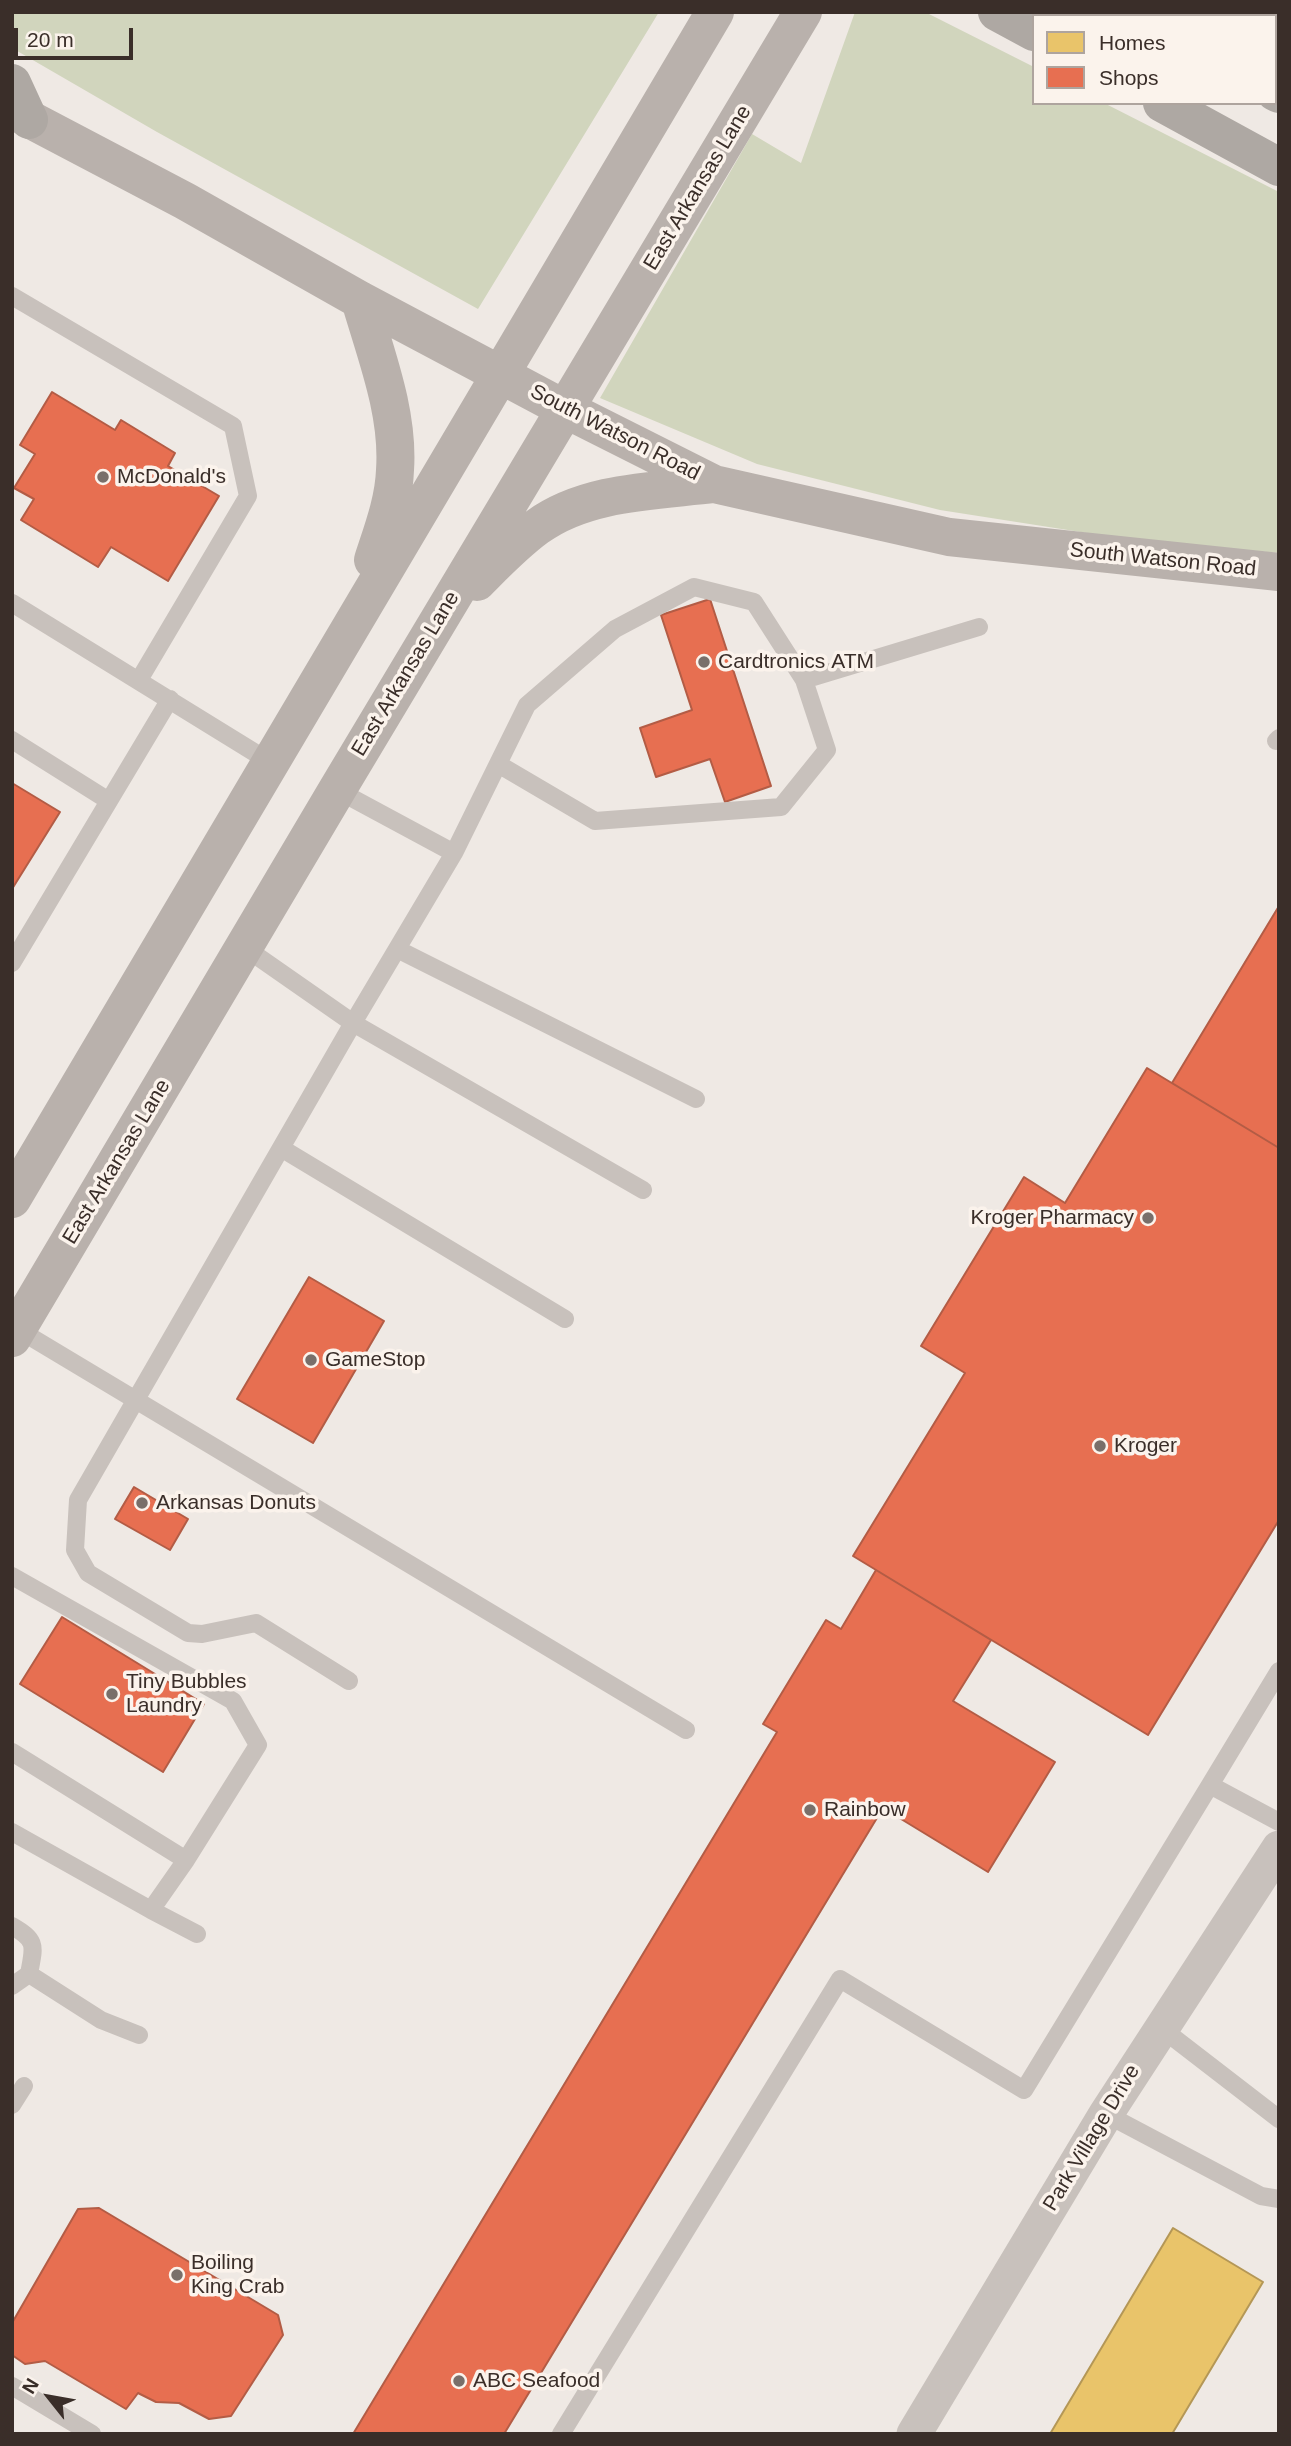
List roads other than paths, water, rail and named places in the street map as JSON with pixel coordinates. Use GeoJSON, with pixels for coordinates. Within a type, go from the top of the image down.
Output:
{"type":"FeatureCollection","features":[{"type":"Feature","properties":{"kind":"highway"},"geometry":{"type":"LineString","coordinates":[[997,12],[1032,31]]}},
{"type":"Feature","properties":{"kind":"highway"},"geometry":{"type":"LineString","coordinates":[[12,83],[21,115]]}},
{"type":"Feature","properties":{"kind":"highway"},"geometry":{"type":"LineString","coordinates":[[1166,105],[1279,167]]}},
{"type":"Feature","properties":{"kind":"main road"},"geometry":{"type":"LineString","coordinates":[[12,1199],[715,12]]}},
{"type":"Feature","properties":{"kind":"main road","name":"East Arkansas Lane"},"geometry":{"type":"LineString","coordinates":[[14,1331],[803,12]]}},
{"type":"Feature","properties":{"kind":"main road","name":"South Watson Road"},"geometry":{"type":"LineString","coordinates":[[21,115],[162,189],[359,300],[714,484],[949,537],[1279,572]]}},
{"type":"Feature","properties":{"kind":"main road"},"geometry":{"type":"LineString","coordinates":[[354,620],[386,518],[396,471],[389,405],[359,300]]}},
{"type":"Feature","properties":{"kind":"main road"},"geometry":{"type":"LineString","coordinates":[[436,624],[510,550],[538,526],[569,509],[613,497],[714,484]]}},
{"type":"Feature","properties":{"kind":"street","name":"Park Village Drive"},"geometry":{"type":"LineString","coordinates":[[914,2434],[1106,2114],[1279,1848]]}},
{"type":"Feature","properties":{"kind":"lane"},"geometry":{"type":"LineString","coordinates":[[12,296],[233,426],[248,496],[139,680]]}},
{"type":"Feature","properties":{"kind":"lane"},"geometry":{"type":"LineString","coordinates":[[349,1681],[256,1623],[202,1634],[188,1633],[88,1573],[75,1550],[78,1500],[454,853],[527,705],[615,629],[694,587],[754,602],[804,680],[827,750],[781,807],[595,821],[498,764]]}},
{"type":"Feature","properties":{"kind":"lane"},"geometry":{"type":"LineString","coordinates":[[12,603],[270,762]]}},
{"type":"Feature","properties":{"kind":"lane"},"geometry":{"type":"LineString","coordinates":[[804,680],[979,627]]}},
{"type":"Feature","properties":{"kind":"lane"},"geometry":{"type":"LineString","coordinates":[[12,963],[170,699]]}},
{"type":"Feature","properties":{"kind":"lane"},"geometry":{"type":"LineString","coordinates":[[12,740],[109,801]]}},
{"type":"Feature","properties":{"kind":"lane"},"geometry":{"type":"LineString","coordinates":[[337,790],[454,853]]}},
{"type":"Feature","properties":{"kind":"lane"},"geometry":{"type":"LineString","coordinates":[[244,947],[353,1023],[642,1189]]}},
{"type":"Feature","properties":{"kind":"lane"},"geometry":{"type":"LineString","coordinates":[[397,949],[696,1099]]}},
{"type":"Feature","properties":{"kind":"lane"},"geometry":{"type":"LineString","coordinates":[[281,1148],[565,1319]]}},
{"type":"Feature","properties":{"kind":"lane"},"geometry":{"type":"LineString","coordinates":[[14,1331],[135,1398],[686,1730]]}},
{"type":"Feature","properties":{"kind":"lane"},"geometry":{"type":"LineString","coordinates":[[12,1576],[233,1701],[258,1745],[186,1860],[151,1910]]}},
{"type":"Feature","properties":{"kind":"lane"},"geometry":{"type":"LineString","coordinates":[[561,2434],[840,1979],[1024,2090],[1279,1671]]}},
{"type":"Feature","properties":{"kind":"lane"},"geometry":{"type":"LineString","coordinates":[[12,1752],[186,1860]]}},
{"type":"Feature","properties":{"kind":"lane"},"geometry":{"type":"LineString","coordinates":[[1210,1785],[1279,1822]]}},
{"type":"Feature","properties":{"kind":"lane"},"geometry":{"type":"LineString","coordinates":[[12,1832],[197,1934]]}},
{"type":"Feature","properties":{"kind":"lane"},"geometry":{"type":"LineString","coordinates":[[12,1926],[29,1936],[34,1947],[29,1974],[12,1986]]}},
{"type":"Feature","properties":{"kind":"lane"},"geometry":{"type":"LineString","coordinates":[[29,1974],[102,2020],[139,2035]]}},
{"type":"Feature","properties":{"kind":"lane"},"geometry":{"type":"LineString","coordinates":[[1161,2028],[1279,2119]]}},
{"type":"Feature","properties":{"kind":"lane"},"geometry":{"type":"LineString","coordinates":[[12,2105],[24,2086]]}},
{"type":"Feature","properties":{"kind":"lane"},"geometry":{"type":"LineString","coordinates":[[1106,2114],[1261,2196],[1279,2199]]}},
{"type":"Feature","properties":{"kind":"lane"},"geometry":{"type":"LineString","coordinates":[[12,2386],[92,2434]]}},
{"type":"Feature","properties":{"kind":"place","name":"McDonald's"},"geometry":{"type":"Point","coordinates":[103,477]}},
{"type":"Feature","properties":{"kind":"place","name":"Cardtronics ATM"},"geometry":{"type":"Point","coordinates":[704,662]}},
{"type":"Feature","properties":{"kind":"place","name":"Kroger Pharmacy"},"geometry":{"type":"Point","coordinates":[1148,1218]}},
{"type":"Feature","properties":{"kind":"place","name":"GameStop"},"geometry":{"type":"Point","coordinates":[311,1360]}},
{"type":"Feature","properties":{"kind":"place","name":"Kroger"},"geometry":{"type":"Point","coordinates":[1100,1446]}},
{"type":"Feature","properties":{"kind":"place","name":"Arkansas Donuts"},"geometry":{"type":"Point","coordinates":[142,1503]}},
{"type":"Feature","properties":{"kind":"place","name":"Tiny Bubbles Laundry"},"geometry":{"type":"Point","coordinates":[112,1694]}},
{"type":"Feature","properties":{"kind":"place","name":"Rainbow"},"geometry":{"type":"Point","coordinates":[810,1810]}},
{"type":"Feature","properties":{"kind":"place","name":"Boiling King Crab"},"geometry":{"type":"Point","coordinates":[177,2275]}},
{"type":"Feature","properties":{"kind":"place","name":"ABC Seafood"},"geometry":{"type":"Point","coordinates":[459,2381]}}]}
